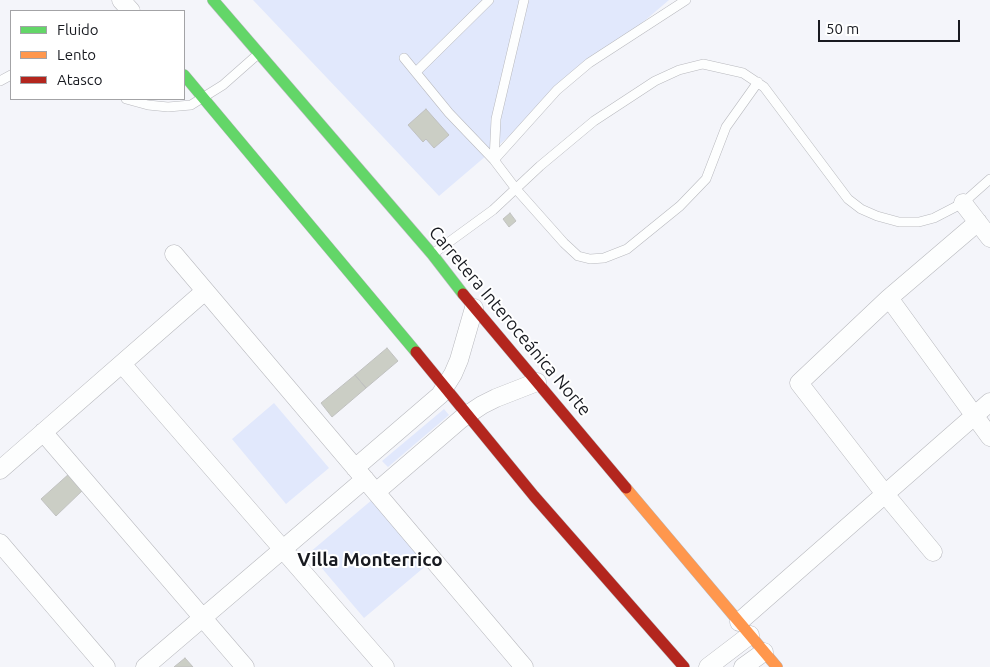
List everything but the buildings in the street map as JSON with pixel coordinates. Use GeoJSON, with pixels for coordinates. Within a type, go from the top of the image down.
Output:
{"type":"FeatureCollection","features":[{"type":"Feature","properties":{"kind":"main road","name":"Carretera Interoceánica Norte"},"geometry":{"type":"LineString","coordinates":[[213,0],[432,254],[474,308],[777,667]]}},
{"type":"Feature","properties":{"kind":"main road"},"geometry":{"type":"LineString","coordinates":[[185,76],[534,496],[684,667]]}},
{"type":"Feature","properties":{"kind":"street"},"geometry":{"type":"LineString","coordinates":[[121,0],[130,10]]}},
{"type":"Feature","properties":{"kind":"street"},"geometry":{"type":"LineString","coordinates":[[963,203],[990,238]]}},
{"type":"Feature","properties":{"kind":"street"},"geometry":{"type":"LineString","coordinates":[[934,552],[885,494],[799,383],[888,298],[978,222]]}},
{"type":"Feature","properties":{"kind":"street"},"geometry":{"type":"LineString","coordinates":[[174,254],[524,667]]}},
{"type":"Feature","properties":{"kind":"street"},"geometry":{"type":"LineString","coordinates":[[0,470],[205,291]]}},
{"type":"Feature","properties":{"kind":"street"},"geometry":{"type":"LineString","coordinates":[[888,298],[990,437]]}},
{"type":"Feature","properties":{"kind":"street"},"geometry":{"type":"LineString","coordinates":[[365,480],[404,427],[440,395],[459,360],[474,308]]}},
{"type":"Feature","properties":{"kind":"street"},"geometry":{"type":"LineString","coordinates":[[122,364],[385,667]]}},
{"type":"Feature","properties":{"kind":"street"},"geometry":{"type":"LineString","coordinates":[[145,667],[365,480],[496,398],[537,382]]}},
{"type":"Feature","properties":{"kind":"street"},"geometry":{"type":"LineString","coordinates":[[708,667],[744,628],[885,494],[990,402]]}},
{"type":"Feature","properties":{"kind":"street"},"geometry":{"type":"LineString","coordinates":[[43,432],[245,667]]}},
{"type":"Feature","properties":{"kind":"street"},"geometry":{"type":"LineString","coordinates":[[0,543],[106,667]]}},
{"type":"Feature","properties":{"kind":"street"},"geometry":{"type":"LineString","coordinates":[[744,667],[764,652]]}},
{"type":"Feature","properties":{"kind":"lane"},"geometry":{"type":"LineString","coordinates":[[416,72],[489,0]]}},
{"type":"Feature","properties":{"kind":"lane"},"geometry":{"type":"LineString","coordinates":[[494,160],[496,119],[524,0]]}},
{"type":"Feature","properties":{"kind":"lane"},"geometry":{"type":"LineString","coordinates":[[494,160],[557,90],[589,62],[686,0]]}},
{"type":"Feature","properties":{"kind":"lane"},"geometry":{"type":"LineString","coordinates":[[130,100],[148,105],[168,107],[191,104],[223,85],[259,53]]}},
{"type":"Feature","properties":{"kind":"lane"},"geometry":{"type":"LineString","coordinates":[[404,58],[449,113],[494,160],[516,189],[564,243],[578,256],[590,259],[604,258],[627,249],[680,206],[706,179],[726,127],[758,82]]}},
{"type":"Feature","properties":{"kind":"lane"},"geometry":{"type":"LineString","coordinates":[[432,254],[493,210],[594,120],[649,84],[679,70],[703,64],[744,73],[764,87],[848,199],[861,209],[877,216],[899,222],[919,222],[934,218],[963,203],[990,179]]}},
{"type":"Feature","properties":{"kind":"shaded area"},"geometry":{"type":"Polygon","coordinates":[[[253,0],[669,0],[439,196],[253,0]]]}},
{"type":"Feature","properties":{"kind":"shaded area"},"geometry":{"type":"Polygon","coordinates":[[[274,403],[329,468],[286,504],[232,439],[274,403]]]}},
{"type":"Feature","properties":{"kind":"shaded area"},"geometry":{"type":"Polygon","coordinates":[[[444,409],[449,415],[388,467],[382,461],[444,409]]]}},
{"type":"Feature","properties":{"kind":"shaded area"},"geometry":{"type":"Polygon","coordinates":[[[373,499],[428,564],[364,618],[309,553],[373,499]]]}},
{"type":"Feature","properties":{"kind":"traffic: fast"},"geometry":{"type":"LineString","coordinates":[[213,0],[432,254],[463,294]]}},
{"type":"Feature","properties":{"kind":"traffic: fast"},"geometry":{"type":"LineString","coordinates":[[185,76],[416,352]]}},
{"type":"Feature","properties":{"kind":"traffic: slow"},"geometry":{"type":"LineString","coordinates":[[626,488],[777,667]]}},
{"type":"Feature","properties":{"kind":"traffic: jam"},"geometry":{"type":"LineString","coordinates":[[463,294],[626,488]]}},
{"type":"Feature","properties":{"kind":"traffic: jam"},"geometry":{"type":"LineString","coordinates":[[416,352],[534,496],[684,667]]}},
{"type":"Feature","properties":{"kind":"district","name":"Villa Monterrico"},"geometry":{"type":"Point","coordinates":[370,560]}}]}
